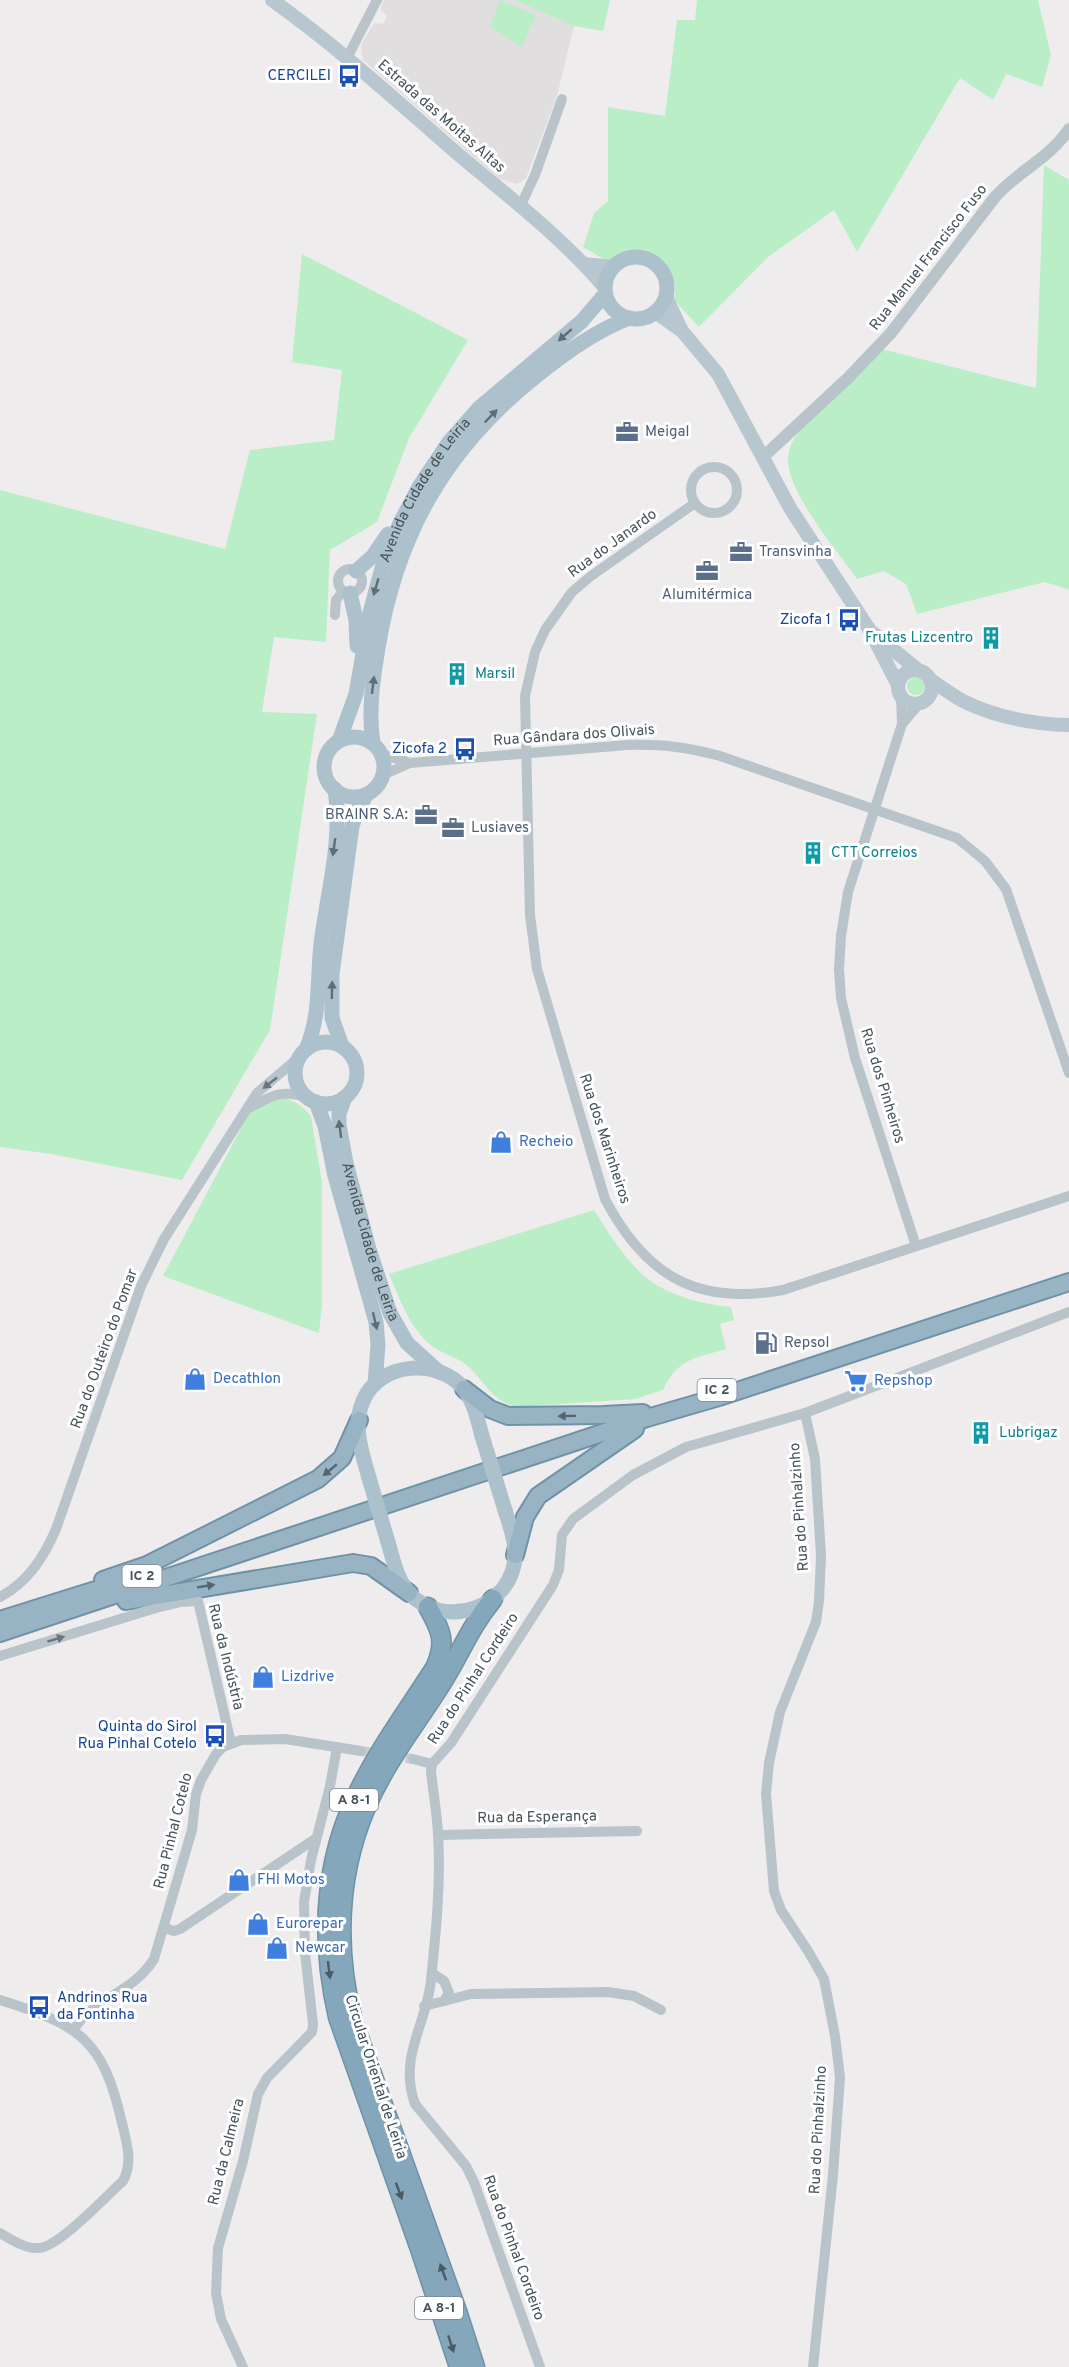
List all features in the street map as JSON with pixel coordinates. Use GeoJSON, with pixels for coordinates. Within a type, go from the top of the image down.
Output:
{"type":"FeatureCollection","features":[{"type":"Feature","properties":{"kind":"highway","name":"IC 2"},"geometry":{"type":"LineString","coordinates":[[7,1618],[365,1506],[1069,1274]]}},
{"type":"Feature","properties":{"kind":"highway","name":"IC 2"},"geometry":{"type":"LineString","coordinates":[[0,1633],[1069,1282]]}},
{"type":"Feature","properties":{"kind":"highway"},"geometry":{"type":"LineString","coordinates":[[464,1389],[490,1409],[508,1416],[647,1413]]}},
{"type":"Feature","properties":{"kind":"highway"},"geometry":{"type":"LineString","coordinates":[[516,1555],[525,1517],[532,1503],[542,1492],[630,1432],[674,1410]]}},
{"type":"Feature","properties":{"kind":"highway"},"geometry":{"type":"LineString","coordinates":[[7,1618],[42,1602],[147,1565],[318,1479],[342,1458],[358,1420]]}},
{"type":"Feature","properties":{"kind":"highway"},"geometry":{"type":"LineString","coordinates":[[66,1612],[193,1588],[353,1563],[371,1566],[381,1571],[409,1593]]}},
{"type":"Feature","properties":{"kind":"highway","name":"Circular Oriental de Leiria"},"geometry":{"type":"LineString","coordinates":[[475,2367],[353,2021],[345,1991],[341,1961],[340,1922],[344,1876],[368,1801],[399,1746],[439,1688],[472,1626],[492,1599]]}},
{"type":"Feature","properties":{"kind":"highway","name":"Circular Oriental de Leiria"},"geometry":{"type":"LineString","coordinates":[[428,1607],[440,1631],[441,1652],[435,1668],[372,1767],[348,1815],[330,1881],[327,1904],[327,1951],[333,1997],[343,2034],[420,2249],[459,2367]]}},
{"type":"Feature","properties":{"kind":"main road","name":"Estrada das Moitas Altas"},"geometry":{"type":"LineString","coordinates":[[272,0],[348,58],[520,207],[584,264],[605,291]]}},
{"type":"Feature","properties":{"kind":"main road"},"geometry":{"type":"LineString","coordinates":[[666,297],[655,312],[643,318],[629,318],[613,309],[605,291],[607,277],[619,262],[633,258],[641,258],[654,264],[664,275],[666,297],[682,331],[718,374],[790,508],[869,629],[899,691],[909,703],[963,701]]}},
{"type":"Feature","properties":{"kind":"main road"},"geometry":{"type":"LineString","coordinates":[[584,264],[613,267]]}},
{"type":"Feature","properties":{"kind":"main road","name":"Avenida Cidade de Leiria"},"geometry":{"type":"LineString","coordinates":[[339,741],[356,694],[375,589],[393,539],[410,502],[449,442],[479,408],[582,321],[605,291]]}},
{"type":"Feature","properties":{"kind":"main road"},"geometry":{"type":"LineString","coordinates":[[655,312],[682,331]]}},
{"type":"Feature","properties":{"kind":"main road","name":"Avenida Cidade de Leiria"},"geometry":{"type":"LineString","coordinates":[[377,748],[370,727],[372,691],[387,603],[408,541],[436,487],[467,443],[516,392],[559,358],[597,333],[629,318]]}},
{"type":"Feature","properties":{"kind":"main road"},"geometry":{"type":"LineString","coordinates":[[356,571],[374,556],[410,502]]}},
{"type":"Feature","properties":{"kind":"main road"},"geometry":{"type":"LineString","coordinates":[[346,592],[356,620],[359,680]]}},
{"type":"Feature","properties":{"kind":"main road"},"geometry":{"type":"LineString","coordinates":[[869,629],[931,680],[963,701],[1026,721],[1069,725]]}},
{"type":"Feature","properties":{"kind":"main road"},"geometry":{"type":"LineString","coordinates":[[899,691],[903,675],[912,670],[918,670]]}},
{"type":"Feature","properties":{"kind":"main road"},"geometry":{"type":"LineString","coordinates":[[923,701],[932,688],[931,680]]}},
{"type":"Feature","properties":{"kind":"main road"},"geometry":{"type":"LineString","coordinates":[[335,789],[338,821],[321,947],[318,1012],[295,1078],[301,1092],[311,1100],[334,1102],[345,1097],[354,1085],[357,1071],[352,1057],[342,1046],[332,1018],[334,949],[352,826],[358,808],[367,794],[377,786],[383,775],[384,765],[377,748],[360,737],[339,741],[327,755],[324,765],[329,783],[335,789],[353,796],[367,794]]}},
{"type":"Feature","properties":{"kind":"main road"},"geometry":{"type":"LineString","coordinates":[[302,1053],[325,1041],[342,1046]]}},
{"type":"Feature","properties":{"kind":"main road","name":"Avenida Cidade de Leiria"},"geometry":{"type":"LineString","coordinates":[[345,1097],[339,1114],[339,1125],[346,1163],[366,1238],[390,1313],[407,1343],[439,1372],[464,1389]]}},
{"type":"Feature","properties":{"kind":"main road","name":"Avenida Cidade de Leiria"},"geometry":{"type":"LineString","coordinates":[[311,1100],[325,1126],[335,1176],[376,1322],[378,1345],[375,1384]]}},
{"type":"Feature","properties":{"kind":"main road"},"geometry":{"type":"LineString","coordinates":[[439,1372],[412,1368],[387,1374],[375,1384],[363,1401],[358,1420],[359,1442],[398,1575],[409,1593],[428,1607],[446,1612],[473,1610],[492,1599],[505,1584],[516,1555],[505,1510],[473,1406],[464,1389]]}},
{"type":"Feature","properties":{"kind":"street"},"geometry":{"type":"LineString","coordinates":[[348,58],[377,0]]}},
{"type":"Feature","properties":{"kind":"street"},"geometry":{"type":"LineString","coordinates":[[520,207],[535,175],[562,99]]}},
{"type":"Feature","properties":{"kind":"street","name":"Rua Manuel Francisco Fuso"},"geometry":{"type":"LineString","coordinates":[[762,458],[848,378],[891,333],[995,196],[1014,177],[1049,153],[1069,129]]}},
{"type":"Feature","properties":{"kind":"street"},"geometry":{"type":"LineString","coordinates":[[716,466],[723,468],[734,477],[738,492],[735,500],[724,511],[708,512],[695,503],[692,496],[692,482],[701,470],[716,466]]}},
{"type":"Feature","properties":{"kind":"street","name":"Rua do Janardo"},"geometry":{"type":"LineString","coordinates":[[525,754],[525,696],[529,675],[535,652],[556,611],[572,592],[591,576],[695,503]]}},
{"type":"Feature","properties":{"kind":"street"},"geometry":{"type":"LineString","coordinates":[[335,615],[336,600],[346,592],[357,591],[361,584],[361,577],[356,571],[348,569],[339,577],[339,585],[346,592]]}},
{"type":"Feature","properties":{"kind":"street","name":"Rua dos Pinheiros"},"geometry":{"type":"LineString","coordinates":[[899,691],[902,724],[848,892],[839,969],[841,998],[855,1058],[916,1246]]}},
{"type":"Feature","properties":{"kind":"street","name":"Rua dos Pinheiros"},"geometry":{"type":"LineString","coordinates":[[902,724],[923,701]]}},
{"type":"Feature","properties":{"kind":"street","name":"Rua Gândara dos Olivais"},"geometry":{"type":"LineString","coordinates":[[383,775],[410,763],[660,744],[686,747],[720,756],[957,838],[985,861],[1006,889],[1069,1073]]}},
{"type":"Feature","properties":{"kind":"street","name":"Rua Gândara dos Olivais"},"geometry":{"type":"LineString","coordinates":[[377,748],[410,763]]}},
{"type":"Feature","properties":{"kind":"street","name":"Rua dos Marinheiros"},"geometry":{"type":"LineString","coordinates":[[525,754],[530,915],[537,969],[605,1199],[625,1233],[646,1258],[675,1280],[693,1288],[731,1294],[757,1295],[783,1290],[1069,1196]]}},
{"type":"Feature","properties":{"kind":"street","name":"Rua do Outeiro do Pomar"},"geometry":{"type":"LineString","coordinates":[[0,1597],[20,1584],[45,1553],[56,1529],[141,1286],[170,1230],[257,1093],[302,1053]]}},
{"type":"Feature","properties":{"kind":"street"},"geometry":{"type":"LineString","coordinates":[[246,1110],[281,1093],[296,1093],[311,1100]]}},
{"type":"Feature","properties":{"kind":"street","name":"Rua do Pinhal Cordeiro"},"geometry":{"type":"LineString","coordinates":[[540,2367],[474,2182],[466,2166],[415,2104],[409,2078],[416,2032],[432,1973],[438,1909],[438,1835],[432,1764],[452,1743],[553,1585],[559,1570],[562,1535],[573,1519],[633,1475],[686,1447],[805,1413],[1069,1312]]}},
{"type":"Feature","properties":{"kind":"street","name":"Rua do Pinhalzinho"},"geometry":{"type":"LineString","coordinates":[[805,1413],[815,1459],[821,1556],[819,1601],[816,1622],[780,1712],[769,1763],[766,1794],[774,1891],[781,1911],[824,1979],[840,2077],[833,2175],[813,2367]]}},
{"type":"Feature","properties":{"kind":"street","name":"Rua da Indústria"},"geometry":{"type":"LineString","coordinates":[[0,1656],[138,1613],[181,1602],[198,1601],[231,1743]]}},
{"type":"Feature","properties":{"kind":"street"},"geometry":{"type":"LineString","coordinates":[[231,1743],[241,1740],[285,1739],[362,1752]]}},
{"type":"Feature","properties":{"kind":"street","name":"Rua Pinhal Cotelo"},"geometry":{"type":"LineString","coordinates":[[74,2030],[88,2012],[136,1982],[154,1959],[192,1830],[196,1794],[216,1754],[231,1743]]}},
{"type":"Feature","properties":{"kind":"street","name":"Rua da Calmeira"},"geometry":{"type":"LineString","coordinates":[[243,2367],[221,2319],[216,2293],[218,2248],[243,2162],[258,2094],[267,2078],[312,2032],[303,1919],[308,1871],[327,1799],[337,1747]]}},
{"type":"Feature","properties":{"kind":"street"},"geometry":{"type":"LineString","coordinates":[[413,1760],[432,1764]]}},
{"type":"Feature","properties":{"kind":"street","name":"Rua da Esperança"},"geometry":{"type":"LineString","coordinates":[[438,1835],[637,1831]]}},
{"type":"Feature","properties":{"kind":"street"},"geometry":{"type":"LineString","coordinates":[[165,1928],[180,1929],[315,1839]]}},
{"type":"Feature","properties":{"kind":"street"},"geometry":{"type":"LineString","coordinates":[[432,1973],[446,1984],[471,1994]]}},
{"type":"Feature","properties":{"kind":"street"},"geometry":{"type":"LineString","coordinates":[[444,2001],[449,1993],[446,1984]]}},
{"type":"Feature","properties":{"kind":"street"},"geometry":{"type":"LineString","coordinates":[[424,2006],[471,1994],[608,1992],[634,1996],[662,2010]]}},
{"type":"Feature","properties":{"kind":"street"},"geometry":{"type":"LineString","coordinates":[[0,2000],[54,2018],[74,2030],[98,2054],[109,2074],[127,2143],[128,2173],[123,2181],[65,2234],[48,2246],[28,2247],[0,2233]]}},
{"type":"Feature","properties":{"kind":"shaded area"},"geometry":{"type":"Polygon","coordinates":[[[384,0],[514,0],[574,26],[557,96],[526,178],[517,184],[499,179],[363,60],[362,43],[372,26],[375,23],[383,24],[387,16],[380,10],[384,0]]]}},
{"type":"Feature","properties":{"kind":"green space"},"geometry":{"type":"Polygon","coordinates":[[[500,0],[536,15],[522,47],[490,27],[500,0]]]}},
{"type":"Feature","properties":{"kind":"green space"},"geometry":{"type":"Polygon","coordinates":[[[514,0],[610,0],[603,31],[574,26],[514,0]]]}},
{"type":"Feature","properties":{"kind":"green space"},"geometry":{"type":"Polygon","coordinates":[[[697,0],[1038,0],[1051,55],[1042,87],[1006,74],[993,100],[960,78],[857,252],[834,210],[768,257],[699,327],[674,300],[675,290],[671,272],[659,258],[642,252],[631,252],[610,263],[583,247],[594,213],[608,201],[608,107],[665,116],[677,20],[695,20],[697,0]]]}},
{"type":"Feature","properties":{"kind":"green space"},"geometry":{"type":"Polygon","coordinates":[[[1044,165],[1069,180],[1069,590],[1045,582],[917,614],[906,584],[884,571],[857,579],[815,521],[796,489],[790,474],[788,460],[790,449],[797,434],[882,349],[1036,388],[1044,165]]]}},
{"type":"Feature","properties":{"kind":"green space"},"geometry":{"type":"Polygon","coordinates":[[[302,254],[468,340],[409,438],[377,522],[330,550],[326,642],[274,637],[262,712],[317,714],[270,1030],[182,1180],[51,1154],[0,1147],[0,490],[225,549],[250,450],[334,440],[342,370],[292,362],[302,254]]]}},
{"type":"Feature","properties":{"kind":"green space"},"geometry":{"type":"Polygon","coordinates":[[[912,677],[920,677],[925,682],[923,693],[912,695],[907,690],[907,682],[912,677]]]}},
{"type":"Feature","properties":{"kind":"green space"},"geometry":{"type":"Polygon","coordinates":[[[281,1097],[298,1104],[311,1116],[322,1183],[322,1305],[319,1333],[163,1276],[247,1117],[259,1105],[281,1097]]]}},
{"type":"Feature","properties":{"kind":"green space"},"geometry":{"type":"Polygon","coordinates":[[[594,1210],[623,1253],[650,1281],[685,1298],[731,1307],[734,1320],[720,1324],[726,1349],[688,1361],[675,1371],[663,1390],[635,1399],[516,1407],[493,1394],[464,1363],[426,1341],[407,1315],[389,1274],[594,1210]]]}},
{"type":"Feature","properties":{"kind":"tunnel"},"geometry":{"type":"LineString","coordinates":[[361,1751],[413,1759]]}},
{"type":"Feature","properties":{"kind":"place","name":"CERCILEI"},"geometry":{"type":"Point","coordinates":[349,76]}},
{"type":"Feature","properties":{"kind":"place","name":"Meigal"},"geometry":{"type":"Point","coordinates":[627,432]}},
{"type":"Feature","properties":{"kind":"place","name":"Transvinha"},"geometry":{"type":"Point","coordinates":[741,552]}},
{"type":"Feature","properties":{"kind":"place","name":"Alumitérmica"},"geometry":{"type":"Point","coordinates":[707,571]}},
{"type":"Feature","properties":{"kind":"place","name":"Zicofa 1"},"geometry":{"type":"Point","coordinates":[849,620]}},
{"type":"Feature","properties":{"kind":"place","name":"Frutas Lizcentro"},"geometry":{"type":"Point","coordinates":[991,638]}},
{"type":"Feature","properties":{"kind":"place","name":"Marsil"},"geometry":{"type":"Point","coordinates":[457,674]}},
{"type":"Feature","properties":{"kind":"place","name":"Zicofa 2"},"geometry":{"type":"Point","coordinates":[465,749]}},
{"type":"Feature","properties":{"kind":"place","name":"BRAINR S.A:"},"geometry":{"type":"Point","coordinates":[426,815]}},
{"type":"Feature","properties":{"kind":"place","name":"Lusiaves"},"geometry":{"type":"Point","coordinates":[453,828]}},
{"type":"Feature","properties":{"kind":"place","name":"CTT Correios"},"geometry":{"type":"Point","coordinates":[813,853]}},
{"type":"Feature","properties":{"kind":"place","name":"Recheio"},"geometry":{"type":"Point","coordinates":[501,1142]}},
{"type":"Feature","properties":{"kind":"place","name":"Repsol"},"geometry":{"type":"Point","coordinates":[766,1343]}},
{"type":"Feature","properties":{"kind":"place","name":"Decathlon"},"geometry":{"type":"Point","coordinates":[195,1379]}},
{"type":"Feature","properties":{"kind":"place","name":"Repshop"},"geometry":{"type":"Point","coordinates":[856,1381]}},
{"type":"Feature","properties":{"kind":"place","name":"Lubrigaz"},"geometry":{"type":"Point","coordinates":[981,1433]}},
{"type":"Feature","properties":{"kind":"place","name":"Lizdrive"},"geometry":{"type":"Point","coordinates":[263,1677]}},
{"type":"Feature","properties":{"kind":"place","name":"Quinta do Sirol Rua Pinhal Cotelo"},"geometry":{"type":"Point","coordinates":[215,1736]}},
{"type":"Feature","properties":{"kind":"place","name":"FHI Motos"},"geometry":{"type":"Point","coordinates":[239,1880]}},
{"type":"Feature","properties":{"kind":"place","name":"Eurorepar"},"geometry":{"type":"Point","coordinates":[258,1924]}},
{"type":"Feature","properties":{"kind":"place","name":"Newcar"},"geometry":{"type":"Point","coordinates":[277,1948]}},
{"type":"Feature","properties":{"kind":"place","name":"Andrinos Rua da Fontinha"},"geometry":{"type":"Point","coordinates":[39,2007]}}]}
